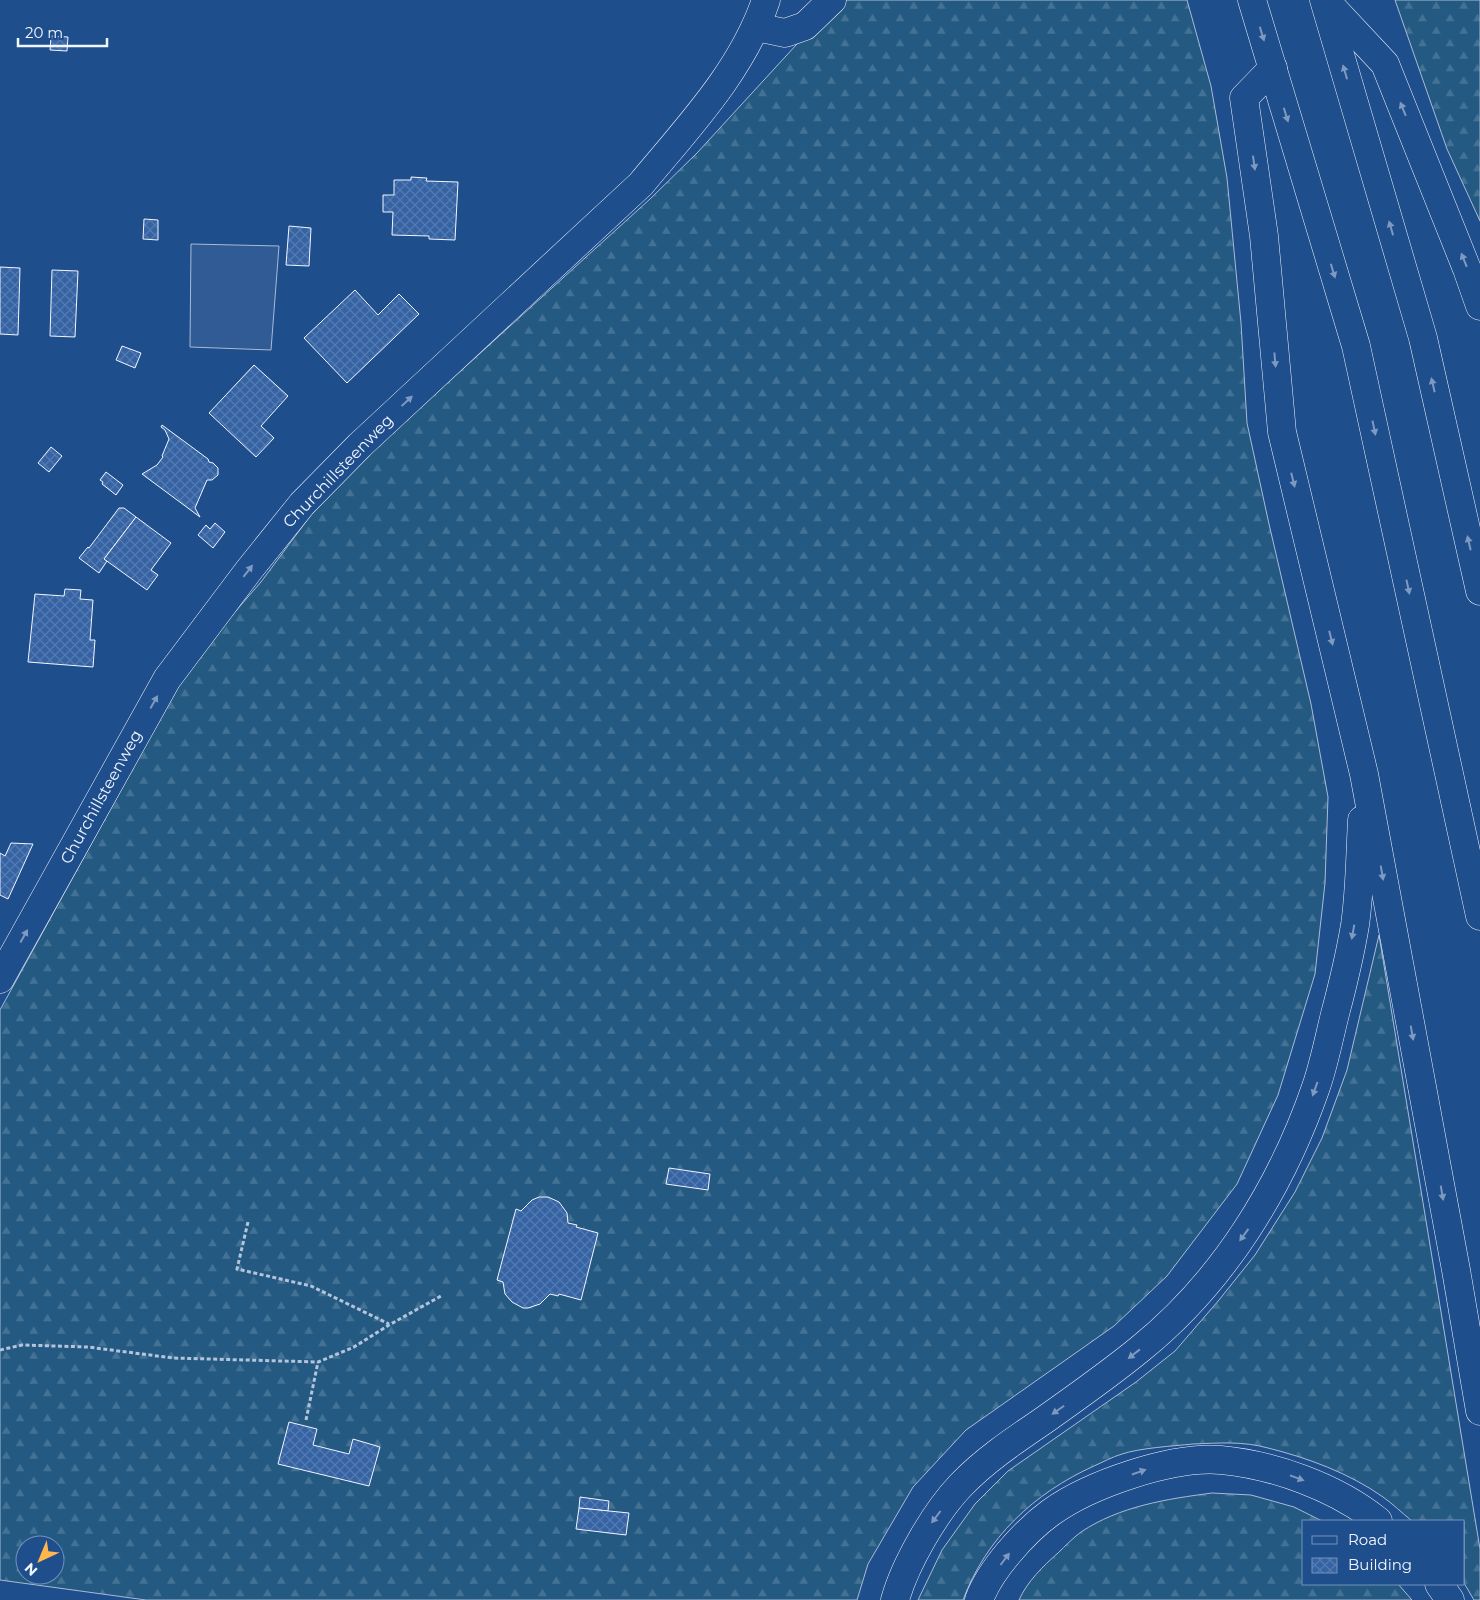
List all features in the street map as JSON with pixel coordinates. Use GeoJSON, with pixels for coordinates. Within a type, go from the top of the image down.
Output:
{"type":"FeatureCollection","features":[{"type":"Feature","properties":{"kind":"main road","name":"Churchillsteenweg"},"geometry":{"type":"LineString","coordinates":[[0,979],[167,679],[249,570],[302,504],[360,445],[641,184],[682,136],[724,82],[756,27],[766,0]]}},
{"type":"Feature","properties":{"kind":"main road"},"geometry":{"type":"LineString","coordinates":[[756,27],[785,34],[805,26],[832,0]]}},
{"type":"Feature","properties":{"kind":"main road"},"geometry":{"type":"LineString","coordinates":[[1252,0],[1356,346],[1480,916]]}},
{"type":"Feature","properties":{"kind":"main road"},"geometry":{"type":"LineString","coordinates":[[1325,0],[1385,64],[1464,260],[1480,306]]}},
{"type":"Feature","properties":{"kind":"main road"},"geometry":{"type":"LineString","coordinates":[[1325,0],[1423,338],[1480,591]]}},
{"type":"Feature","properties":{"kind":"main road"},"geometry":{"type":"LineString","coordinates":[[1272,68],[1244,98],[1264,236],[1282,432],[1364,774],[1456,1270],[1480,1411]]}},
{"type":"Feature","properties":{"kind":"main road"},"geometry":{"type":"LineString","coordinates":[[895,1600],[909,1562],[931,1525],[960,1486],[989,1459],[1135,1354],[1184,1307],[1220,1268],[1250,1227],[1275,1182],[1296,1138],[1316,1086],[1345,975],[1355,924],[1364,774]]}},
{"type":"Feature","properties":{"kind":"main road"},"geometry":{"type":"LineString","coordinates":[[979,1600],[982,1591],[1023,1536],[1050,1513],[1086,1492],[1152,1468],[1182,1462],[1220,1460],[1259,1466],[1300,1478],[1338,1496],[1377,1520]]}},
{"type":"Feature","properties":{"kind":"main road"},"geometry":{"type":"LineString","coordinates":[[1440,1585],[1450,1600]]}},
{"type":"Feature","properties":{"kind":"path"},"geometry":{"type":"LineString","coordinates":[[248,1222],[237,1269],[310,1286],[389,1325]]}},
{"type":"Feature","properties":{"kind":"path"},"geometry":{"type":"LineString","coordinates":[[0,1350],[22,1345],[88,1347],[173,1358],[318,1362],[354,1347],[441,1296]]}},
{"type":"Feature","properties":{"kind":"path"},"geometry":{"type":"LineString","coordinates":[[306,1420],[318,1362]]}},
{"type":"Feature","properties":{"kind":"green space"},"geometry":{"type":"Polygon","coordinates":[[[846,0],[1187,0],[1211,86],[1227,178],[1241,323],[1247,423],[1311,704],[1328,797],[1325,883],[1315,974],[1278,1095],[1237,1184],[1167,1276],[1114,1326],[966,1430],[913,1487],[868,1564],[857,1600],[146,1600],[36,1585],[65,1585],[65,1535],[15,1535],[15,1582],[0,1580],[0,1010],[177,688],[213,637],[261,582],[311,515],[369,454],[650,199],[697,153],[808,32],[846,0]]]}},
{"type":"Feature","properties":{"kind":"green space"},"geometry":{"type":"Polygon","coordinates":[[[1395,0],[1480,0],[1480,221],[1447,149],[1395,0]]]}},
{"type":"Feature","properties":{"kind":"green space"},"geometry":{"type":"Polygon","coordinates":[[[1379,935],[1480,1549],[1480,1600],[1474,1600],[1465,1585],[1465,1520],[1411,1520],[1370,1488],[1328,1467],[1298,1456],[1259,1446],[1222,1443],[1166,1446],[1129,1452],[1111,1458],[1072,1477],[1032,1504],[999,1537],[973,1578],[963,1600],[918,1600],[942,1550],[975,1504],[1008,1471],[1136,1382],[1175,1351],[1219,1300],[1255,1255],[1295,1192],[1322,1138],[1347,1070],[1379,935]]]}},
{"type":"Feature","properties":{"kind":"green space"},"geometry":{"type":"Polygon","coordinates":[[[1212,1493],[1251,1495],[1294,1507],[1320,1520],[1302,1520],[1302,1585],[1399,1585],[1412,1600],[1019,1600],[1036,1575],[1081,1532],[1096,1523],[1128,1510],[1178,1498],[1212,1493]]]}},
{"type":"Feature","properties":{"kind":"shaded area"},"geometry":{"type":"Polygon","coordinates":[[[191,244],[279,246],[271,350],[190,347],[191,244]]]}},
{"type":"Feature","properties":{"kind":"building"},"geometry":{"type":"Polygon","coordinates":[[[51,36],[68,37],[67,51],[50,50],[51,36]]]}},
{"type":"Feature","properties":{"kind":"building"},"geometry":{"type":"Polygon","coordinates":[[[411,177],[427,178],[426,181],[458,182],[455,240],[429,239],[429,236],[392,235],[393,212],[383,212],[383,195],[394,195],[394,180],[411,180],[411,177]]]}},
{"type":"Feature","properties":{"kind":"building"},"geometry":{"type":"Polygon","coordinates":[[[144,219],[158,220],[158,240],[143,239],[144,219]]]}},
{"type":"Feature","properties":{"kind":"building"},"geometry":{"type":"Polygon","coordinates":[[[289,226],[311,228],[309,266],[286,265],[289,226]]]}},
{"type":"Feature","properties":{"kind":"building"},"geometry":{"type":"Polygon","coordinates":[[[0,267],[20,268],[18,335],[0,334],[0,267]]]}},
{"type":"Feature","properties":{"kind":"building"},"geometry":{"type":"Polygon","coordinates":[[[52,270],[78,271],[75,337],[50,336],[52,270]]]}},
{"type":"Feature","properties":{"kind":"building"},"geometry":{"type":"Polygon","coordinates":[[[355,290],[378,315],[399,294],[419,314],[347,383],[304,338],[355,290]]]}},
{"type":"Feature","properties":{"kind":"building"},"geometry":{"type":"Polygon","coordinates":[[[122,346],[141,353],[135,368],[116,360],[122,346]]]}},
{"type":"Feature","properties":{"kind":"building"},"geometry":{"type":"Polygon","coordinates":[[[254,365],[288,396],[261,426],[274,438],[256,457],[209,413],[254,365]]]}},
{"type":"Feature","properties":{"kind":"building"},"geometry":{"type":"Polygon","coordinates":[[[162,425],[218,468],[218,475],[212,480],[207,480],[195,508],[200,517],[142,474],[157,465],[163,457],[169,439],[165,430],[161,427],[162,425]]]}},
{"type":"Feature","properties":{"kind":"building"},"geometry":{"type":"Polygon","coordinates":[[[51,447],[62,456],[49,472],[38,463],[51,447]]]}},
{"type":"Feature","properties":{"kind":"building"},"geometry":{"type":"Polygon","coordinates":[[[106,472],[123,485],[116,495],[102,484],[103,482],[100,480],[106,472]]]}},
{"type":"Feature","properties":{"kind":"building"},"geometry":{"type":"Polygon","coordinates":[[[119,508],[124,508],[136,517],[104,559],[107,561],[99,573],[79,558],[89,548],[119,508]]]}},
{"type":"Feature","properties":{"kind":"building"},"geometry":{"type":"Polygon","coordinates":[[[136,517],[171,543],[151,570],[158,575],[147,590],[104,559],[136,517]]]}},
{"type":"Feature","properties":{"kind":"building"},"geometry":{"type":"Polygon","coordinates":[[[215,523],[225,532],[213,548],[198,535],[206,525],[210,529],[215,523]]]}},
{"type":"Feature","properties":{"kind":"building"},"geometry":{"type":"Polygon","coordinates":[[[65,589],[81,590],[80,599],[93,600],[90,640],[95,640],[93,667],[28,662],[35,594],[64,596],[65,589]]]}},
{"type":"Feature","properties":{"kind":"building"},"geometry":{"type":"Polygon","coordinates":[[[11,843],[33,844],[8,899],[0,895],[0,853],[5,856],[11,843]]]}},
{"type":"Feature","properties":{"kind":"building"},"geometry":{"type":"Polygon","coordinates":[[[669,1168],[710,1174],[708,1190],[666,1184],[669,1168]]]}},
{"type":"Feature","properties":{"kind":"building"},"geometry":{"type":"Polygon","coordinates":[[[539,1197],[548,1197],[559,1202],[567,1213],[568,1223],[598,1233],[581,1300],[559,1294],[558,1296],[550,1294],[540,1304],[523,1308],[512,1302],[505,1294],[503,1282],[497,1280],[516,1209],[521,1211],[532,1200],[539,1197]]]}},
{"type":"Feature","properties":{"kind":"building"},"geometry":{"type":"Polygon","coordinates":[[[289,1422],[317,1429],[313,1445],[349,1454],[353,1439],[380,1447],[369,1486],[278,1464],[289,1422]]]}},
{"type":"Feature","properties":{"kind":"building"},"geometry":{"type":"Polygon","coordinates":[[[580,1497],[609,1501],[608,1511],[579,1508],[580,1497]]]}},
{"type":"Feature","properties":{"kind":"building"},"geometry":{"type":"Polygon","coordinates":[[[579,1508],[629,1513],[626,1535],[576,1529],[579,1508]]]}}]}
